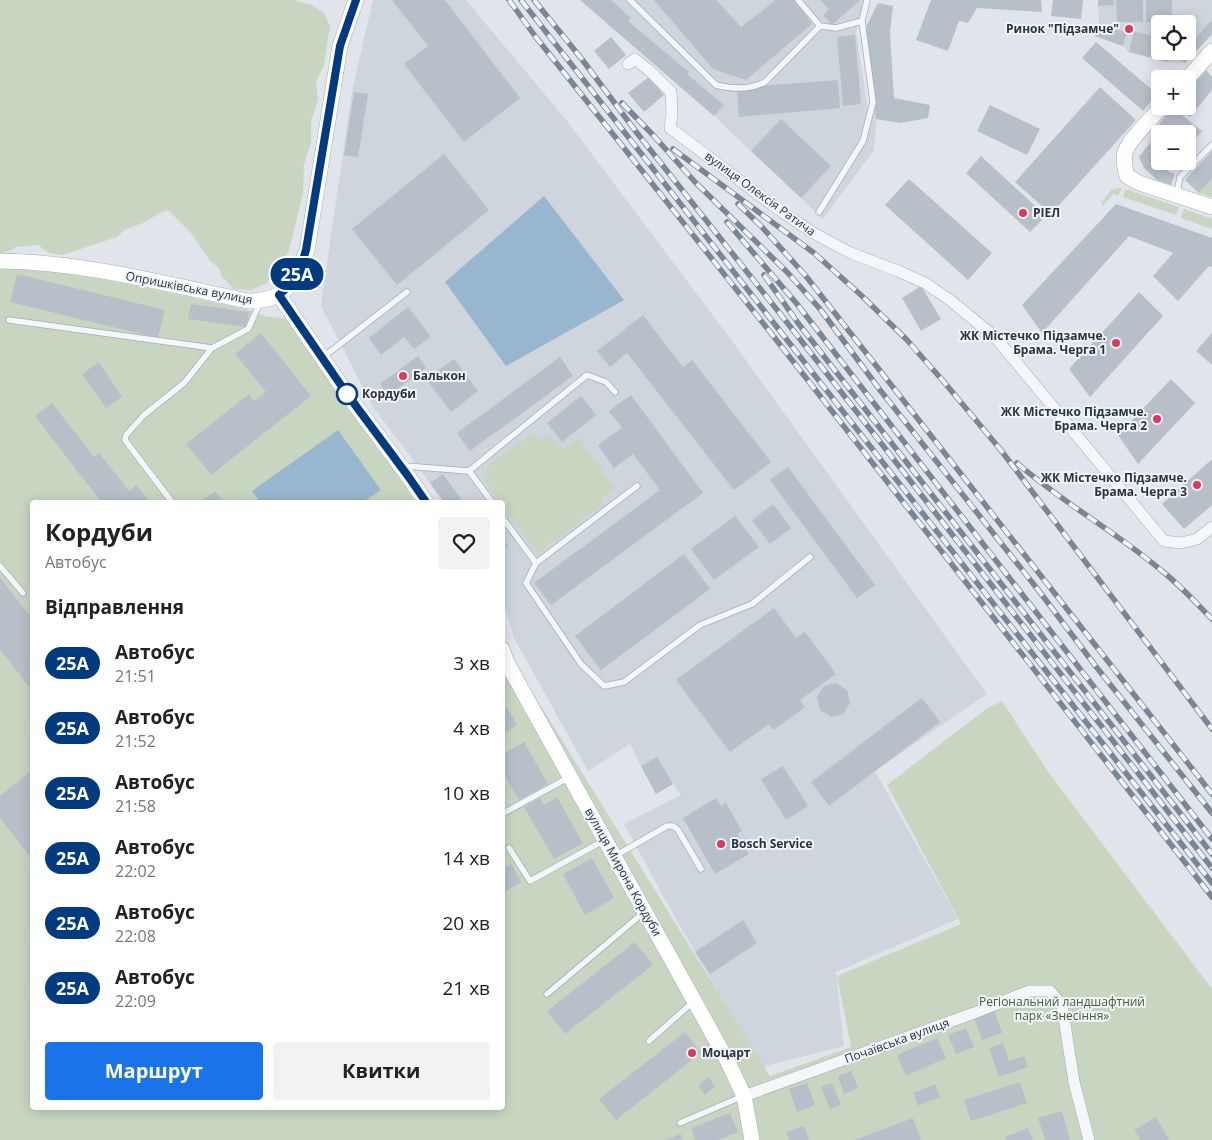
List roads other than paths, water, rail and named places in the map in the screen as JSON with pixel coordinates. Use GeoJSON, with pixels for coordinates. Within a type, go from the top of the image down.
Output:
{"type":"FeatureCollection","features":[{"type":"Feature","properties":{"kind":"street","name":"Опришківська вулиця"},"geometry":{"type":"LineString","coordinates":[[0,261],[74,266],[248,301],[261,301],[279,295],[292,283],[300,269],[306,250],[340,46],[354,0]]}},
{"type":"Feature","properties":{"kind":"street"},"geometry":{"type":"LineString","coordinates":[[1195,70],[1212,52]]}},
{"type":"Feature","properties":{"kind":"street","name":"вулиця Олексія Ратича"},"geometry":{"type":"LineString","coordinates":[[628,64],[635,59],[671,92],[672,113],[670,128],[779,210],[815,234],[851,253],[926,283],[996,338],[1164,541],[1181,543],[1197,539],[1212,527]]}},
{"type":"Feature","properties":{"kind":"street"},"geometry":{"type":"LineString","coordinates":[[1154,115],[1131,141],[1125,153],[1124,164],[1127,176],[1140,183],[1212,207]]}},
{"type":"Feature","properties":{"kind":"street"},"geometry":{"type":"LineString","coordinates":[[279,295],[364,419],[425,500]]}},
{"type":"Feature","properties":{"kind":"street","name":"вулиця Мирона Кордуби"},"geometry":{"type":"LineString","coordinates":[[505,657],[727,1060],[744,1096],[752,1140]]}},
{"type":"Feature","properties":{"kind":"street","name":"Почаївська вулиця"},"geometry":{"type":"LineString","coordinates":[[744,1096],[974,1013],[1029,991],[1050,991],[1062,1005],[1074,1082],[1089,1140]]}},
{"type":"Feature","properties":{"kind":"lane"},"geometry":{"type":"LineString","coordinates":[[630,0],[716,85],[731,88],[758,86],[765,82],[820,26]]}},
{"type":"Feature","properties":{"kind":"lane"},"geometry":{"type":"LineString","coordinates":[[798,0],[820,26],[836,28],[862,21]]}},
{"type":"Feature","properties":{"kind":"lane"},"geometry":{"type":"LineString","coordinates":[[819,212],[863,141],[873,102],[862,21],[867,0]]}},
{"type":"Feature","properties":{"kind":"lane"},"geometry":{"type":"LineString","coordinates":[[1176,195],[1180,177],[1212,145]]}},
{"type":"Feature","properties":{"kind":"lane"},"geometry":{"type":"LineString","coordinates":[[322,358],[408,292]]}},
{"type":"Feature","properties":{"kind":"lane"},"geometry":{"type":"LineString","coordinates":[[171,500],[126,440],[126,435],[144,415],[184,383],[212,348],[248,329],[261,301]]}},
{"type":"Feature","properties":{"kind":"lane"},"geometry":{"type":"LineString","coordinates":[[8,320],[212,348]]}},
{"type":"Feature","properties":{"kind":"lane"},"geometry":{"type":"LineString","coordinates":[[400,466],[469,471],[587,375],[606,382],[615,392]]}},
{"type":"Feature","properties":{"kind":"lane"},"geometry":{"type":"LineString","coordinates":[[469,471],[491,500]]}},
{"type":"Feature","properties":{"kind":"lane"},"geometry":{"type":"LineString","coordinates":[[637,486],[536,563],[526,583],[581,664],[604,686],[624,682],[700,625],[752,604],[810,557]]}},
{"type":"Feature","properties":{"kind":"lane"},"geometry":{"type":"LineString","coordinates":[[505,522],[536,563]]}},
{"type":"Feature","properties":{"kind":"lane"},"geometry":{"type":"LineString","coordinates":[[0,566],[23,593]]}},
{"type":"Feature","properties":{"kind":"lane"},"geometry":{"type":"LineString","coordinates":[[505,812],[570,777]]}},
{"type":"Feature","properties":{"kind":"lane"},"geometry":{"type":"LineString","coordinates":[[614,857],[667,826],[673,826],[678,830],[701,869]]}},
{"type":"Feature","properties":{"kind":"lane"},"geometry":{"type":"LineString","coordinates":[[509,848],[530,881],[605,840]]}},
{"type":"Feature","properties":{"kind":"lane"},"geometry":{"type":"LineString","coordinates":[[547,994],[645,911]]}},
{"type":"Feature","properties":{"kind":"lane"},"geometry":{"type":"LineString","coordinates":[[649,1041],[694,1001]]}},
{"type":"Feature","properties":{"kind":"lane"},"geometry":{"type":"LineString","coordinates":[[680,1123],[744,1096]]}},
{"type":"Feature","properties":{"kind":"water"},"geometry":{"type":"Polygon","coordinates":[[[544,196],[624,300],[506,366],[445,282],[544,196]]]}},
{"type":"Feature","properties":{"kind":"water"},"geometry":{"type":"Polygon","coordinates":[[[338,430],[381,490],[366,500],[259,500],[252,491],[338,430]]]}},
{"type":"Feature","properties":{"kind":"railway"},"geometry":{"type":"LineString","coordinates":[[509,0],[535,36],[774,337],[1212,897]]}},
{"type":"Feature","properties":{"kind":"railway"},"geometry":{"type":"LineString","coordinates":[[521,0],[1212,883]]}},
{"type":"Feature","properties":{"kind":"railway"},"geometry":{"type":"LineString","coordinates":[[534,0],[1212,868]]}},
{"type":"Feature","properties":{"kind":"railway"},"geometry":{"type":"LineString","coordinates":[[622,103],[695,182],[787,272],[820,309],[880,390],[1212,813]]}},
{"type":"Feature","properties":{"kind":"railway"},"geometry":{"type":"LineString","coordinates":[[673,149],[814,253],[907,340],[1000,449],[1212,729]]}},
{"type":"Feature","properties":{"kind":"railway"},"geometry":{"type":"LineString","coordinates":[[738,204],[761,226],[805,275],[1212,794]]}},
{"type":"Feature","properties":{"kind":"railway"},"geometry":{"type":"LineString","coordinates":[[727,222],[797,304],[1212,839]]}},
{"type":"Feature","properties":{"kind":"railway"},"geometry":{"type":"LineString","coordinates":[[764,275],[798,323],[1212,854]]}},
{"type":"Feature","properties":{"kind":"railway"},"geometry":{"type":"LineString","coordinates":[[1017,463],[1144,557],[1175,582],[1212,619]]}},
{"type":"Feature","properties":{"kind":"place","name":"Ринок \"Підзамче\""},"geometry":{"type":"Point","coordinates":[1129,29]}},
{"type":"Feature","properties":{"kind":"place","name":"РІЕЛ"},"geometry":{"type":"Point","coordinates":[1023,213]}},
{"type":"Feature","properties":{"kind":"place","name":"ЖК Містечко Підзамче. Брама. Черга 1"},"geometry":{"type":"Point","coordinates":[1116,343]}},
{"type":"Feature","properties":{"kind":"place","name":"Балькон"},"geometry":{"type":"Point","coordinates":[403,376]}},
{"type":"Feature","properties":{"kind":"place","name":"Кордуби"},"geometry":{"type":"Point","coordinates":[347,394]}},
{"type":"Feature","properties":{"kind":"place","name":"ЖК Містечко Підзамче. Брама. Черга 2"},"geometry":{"type":"Point","coordinates":[1157,419]}},
{"type":"Feature","properties":{"kind":"place","name":"ЖК Містечко Підзамче. Брама. Черга 3"},"geometry":{"type":"Point","coordinates":[1197,485]}},
{"type":"Feature","properties":{"kind":"place","name":"Bosch Service"},"geometry":{"type":"Point","coordinates":[721,844]}},
{"type":"Feature","properties":{"kind":"place","name":"Моцарт"},"geometry":{"type":"Point","coordinates":[692,1053]}},
{"type":"Feature","properties":{"kind":"park label","name":"Регіональний ландшафтний парк «Знесіння»"},"geometry":{"type":"Point","coordinates":[1062,1009]}}]}
